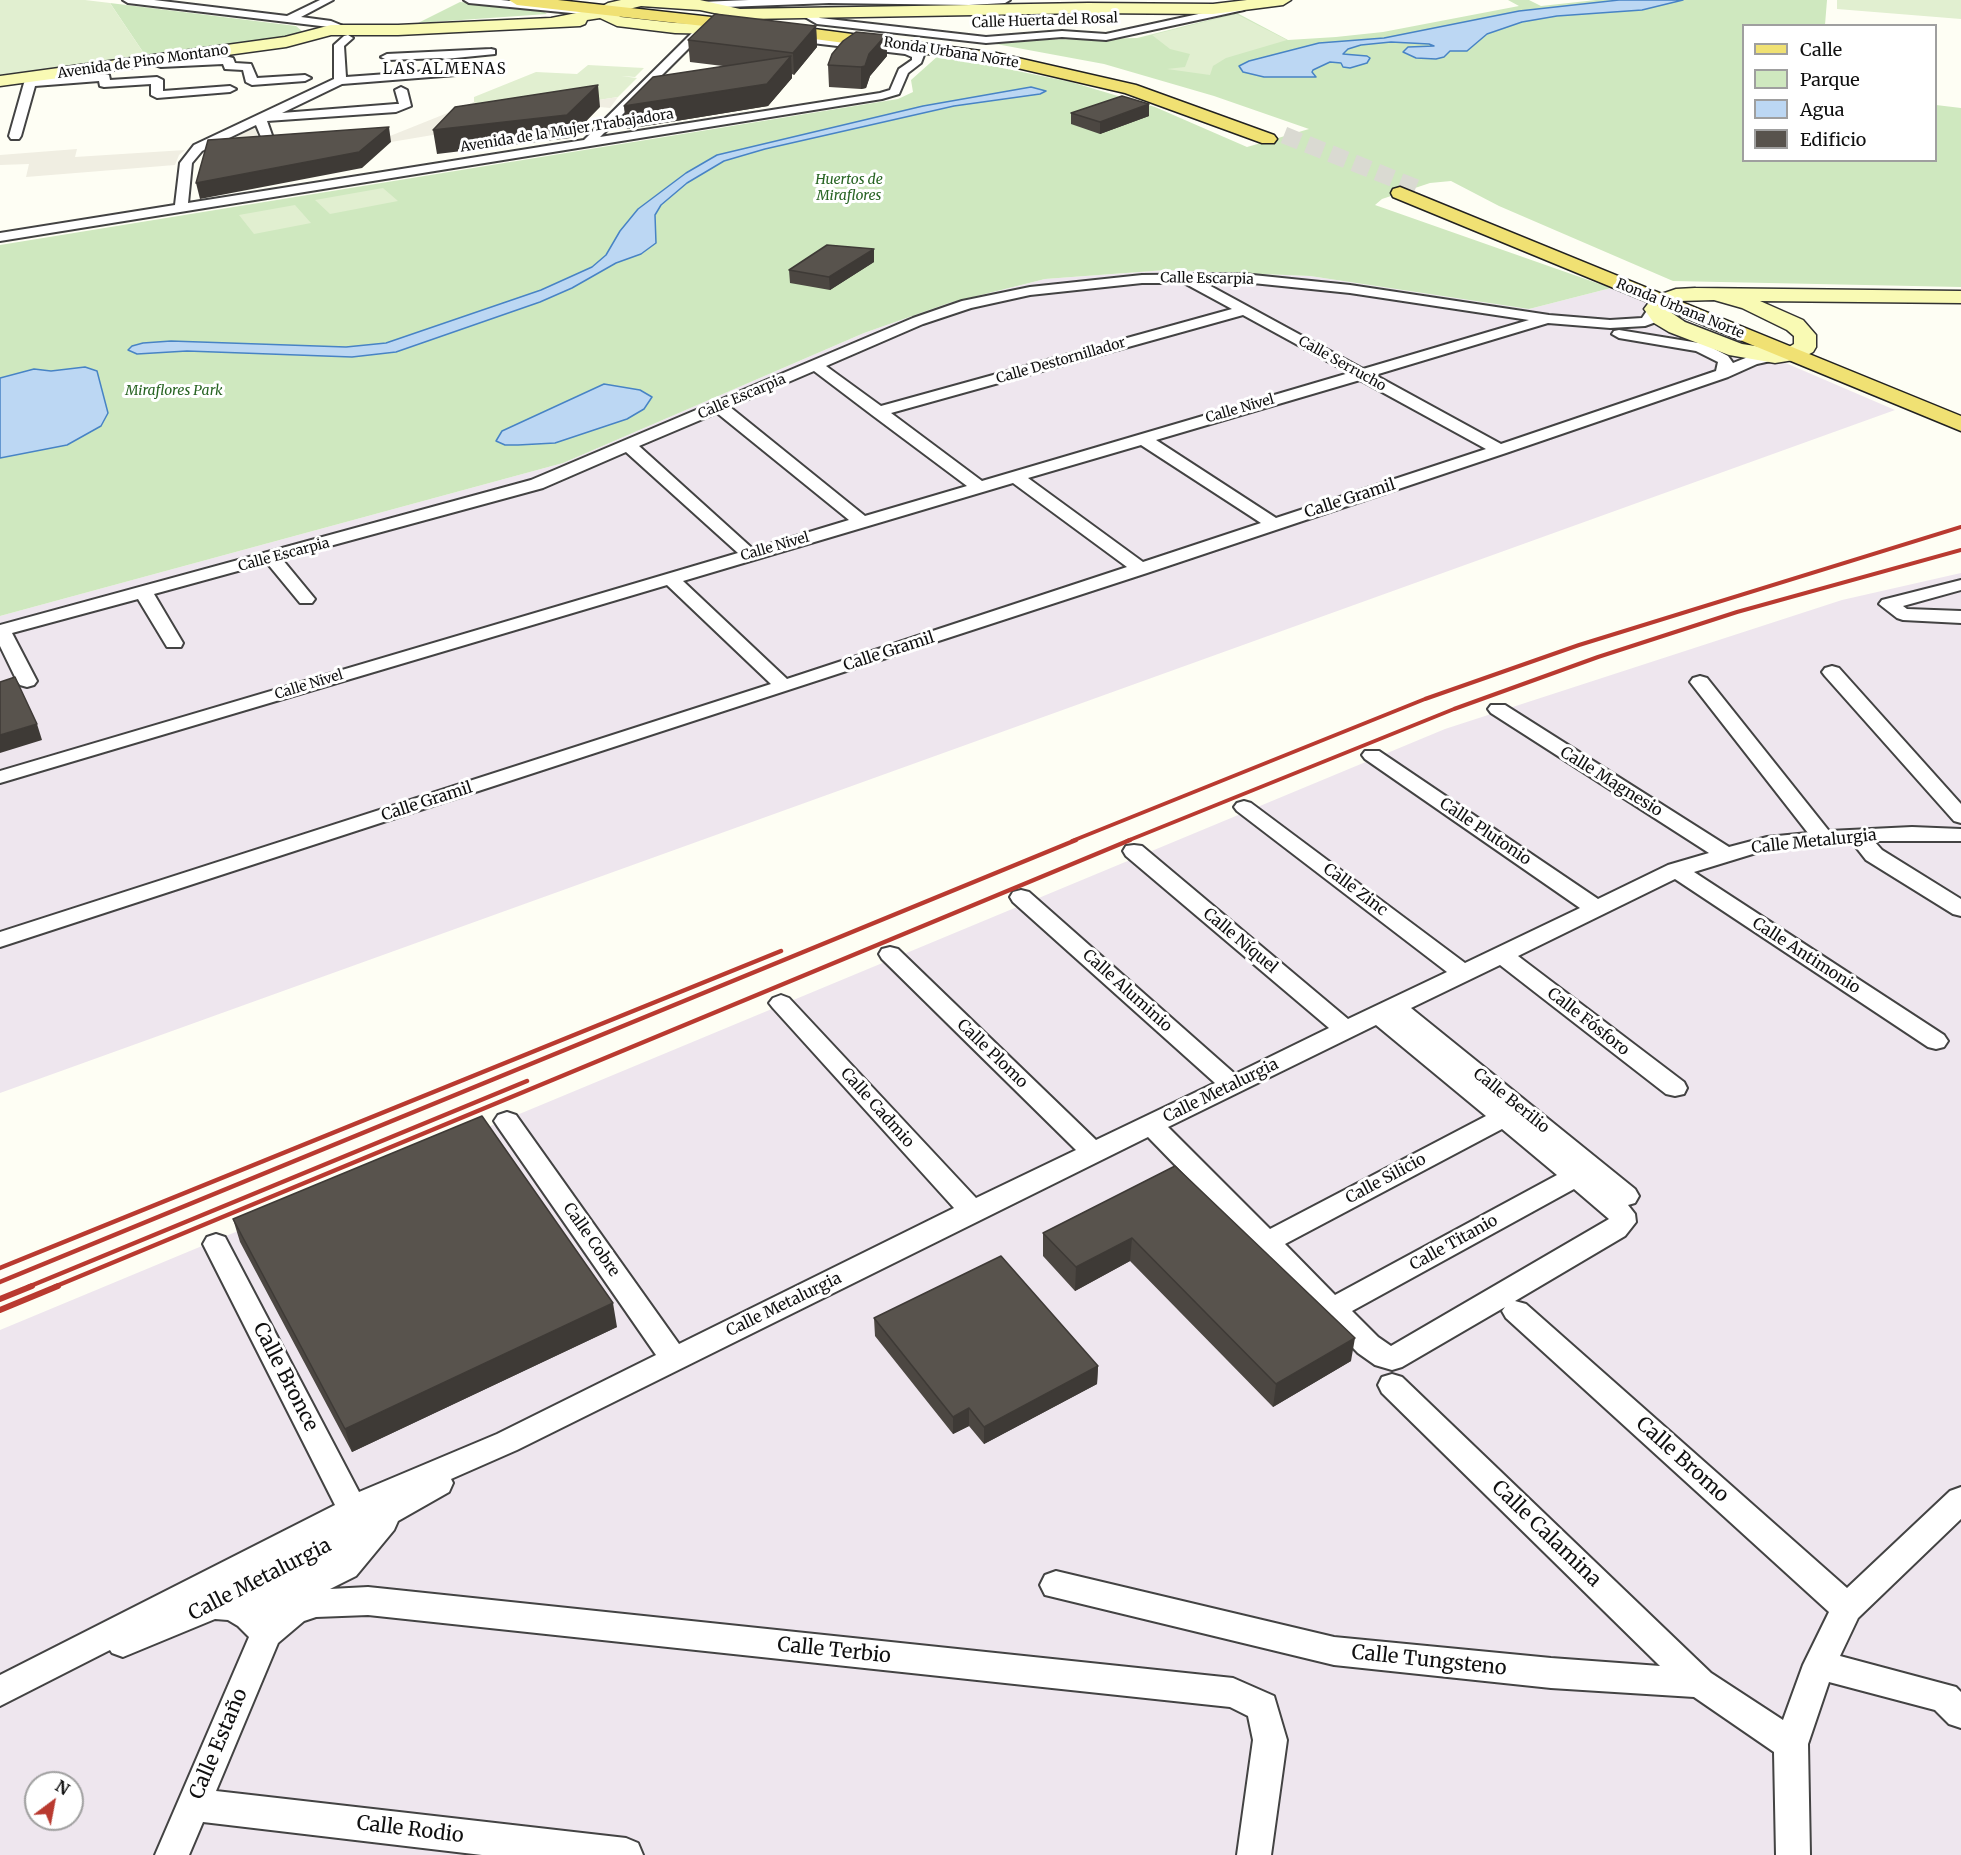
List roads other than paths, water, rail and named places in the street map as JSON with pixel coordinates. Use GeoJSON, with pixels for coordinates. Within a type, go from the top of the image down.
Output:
{"type":"FeatureCollection","features":[{"type":"Feature","properties":{"kind":"main road","name":"Ronda Urbana Norte"},"geometry":{"type":"LineString","coordinates":[[516,0],[740,20],[985,57],[1071,74],[1130,90],[1276,137]]}},
{"type":"Feature","properties":{"kind":"main road","name":"Ronda Urbana Norte"},"geometry":{"type":"LineString","coordinates":[[562,0],[611,9]]}},
{"type":"Feature","properties":{"kind":"main road","name":"Ronda Urbana Norte"},"geometry":{"type":"LineString","coordinates":[[1408,191],[1664,302],[1961,423]]}},
{"type":"Feature","properties":{"kind":"main road","name":"Ronda Urbana Norte"},"geometry":{"type":"LineString","coordinates":[[1791,352],[1961,411]]}},
{"type":"Feature","properties":{"kind":"street"},"geometry":{"type":"LineString","coordinates":[[128,0],[331,24],[336,37],[340,81]]}},
{"type":"Feature","properties":{"kind":"street"},"geometry":{"type":"LineString","coordinates":[[174,6],[187,0]]}},
{"type":"Feature","properties":{"kind":"street"},"geometry":{"type":"LineString","coordinates":[[290,20],[328,0]]}},
{"type":"Feature","properties":{"kind":"street"},"geometry":{"type":"LineString","coordinates":[[469,0],[578,15]]}},
{"type":"Feature","properties":{"kind":"street"},"geometry":{"type":"LineString","coordinates":[[557,21],[644,1],[700,5],[828,0],[969,2],[1005,0]]}},
{"type":"Feature","properties":{"kind":"street"},"geometry":{"type":"LineString","coordinates":[[1066,0],[1088,8]]}},
{"type":"Feature","properties":{"kind":"street"},"geometry":{"type":"LineString","coordinates":[[557,21],[611,9],[701,30],[719,29],[740,20],[810,13],[1088,8],[1214,9],[1283,0]]}},
{"type":"Feature","properties":{"kind":"street"},"geometry":{"type":"LineString","coordinates":[[700,5],[740,20]]}},
{"type":"Feature","properties":{"kind":"street","name":"Calle Huerta del Rosal"},"geometry":{"type":"LineString","coordinates":[[810,13],[810,17],[817,21],[986,40],[1042,35],[1106,37],[1247,6]]}},
{"type":"Feature","properties":{"kind":"street"},"geometry":{"type":"LineString","coordinates":[[290,20],[312,24],[336,37]]}},
{"type":"Feature","properties":{"kind":"street","name":"Avenida de Pino Montano"},"geometry":{"type":"LineString","coordinates":[[0,81],[60,77],[151,60],[180,60],[286,42],[398,30],[444,47],[557,21]]}},
{"type":"Feature","properties":{"kind":"street","name":"Avenida de la Mujer Trabajadora"},"geometry":{"type":"LineString","coordinates":[[0,237],[882,96],[895,92],[903,71],[916,61],[918,55],[907,51],[719,29]]}},
{"type":"Feature","properties":{"kind":"street"},"geometry":{"type":"LineString","coordinates":[[588,143],[701,30]]}},
{"type":"Feature","properties":{"kind":"street"},"geometry":{"type":"LineString","coordinates":[[387,57],[444,47],[492,52]]}},
{"type":"Feature","properties":{"kind":"street"},"geometry":{"type":"LineString","coordinates":[[180,60],[229,60],[229,67],[247,66],[252,82],[305,78]]}},
{"type":"Feature","properties":{"kind":"street"},"geometry":{"type":"LineString","coordinates":[[181,208],[186,163],[194,152],[207,144],[340,81],[456,72]]}},
{"type":"Feature","properties":{"kind":"street"},"geometry":{"type":"LineString","coordinates":[[60,77],[105,77],[104,84],[158,80],[157,95],[230,90]]}},
{"type":"Feature","properties":{"kind":"street"},"geometry":{"type":"LineString","coordinates":[[15,136],[31,80]]}},
{"type":"Feature","properties":{"kind":"street"},"geometry":{"type":"LineString","coordinates":[[260,118],[405,106],[401,90]]}},
{"type":"Feature","properties":{"kind":"street"},"geometry":{"type":"LineString","coordinates":[[360,111],[361,126]]}},
{"type":"Feature","properties":{"kind":"street"},"geometry":{"type":"LineString","coordinates":[[260,118],[268,141]]}},
{"type":"Feature","properties":{"kind":"street","name":"Calle Escarpia"},"geometry":{"type":"LineString","coordinates":[[1,631],[537,484],[872,340],[967,304],[1030,291],[1099,281],[1184,277],[1243,278],[1306,283],[1549,319],[1610,324],[1645,322],[1651,319],[1664,302]]}},
{"type":"Feature","properties":{"kind":"street","name":"Calle Serrucho"},"geometry":{"type":"LineString","coordinates":[[1184,277],[1359,375],[1500,450]]}},
{"type":"Feature","properties":{"kind":"street"},"geometry":{"type":"LineString","coordinates":[[1776,315],[1771,309],[1776,302],[1813,295]]}},
{"type":"Feature","properties":{"kind":"street"},"geometry":{"type":"LineString","coordinates":[[1721,296],[1776,315],[1801,330],[1807,340],[1791,352],[1737,350],[1697,336],[1662,318],[1664,302],[1721,296],[1961,297]]}},
{"type":"Feature","properties":{"kind":"street","name":"Calle Destornillador"},"geometry":{"type":"LineString","coordinates":[[878,412],[1244,310]]}},
{"type":"Feature","properties":{"kind":"street","name":"Calle Escarpia"},"geometry":{"type":"LineString","coordinates":[[1499,310],[1521,321],[1520,327]]}},
{"type":"Feature","properties":{"kind":"street","name":"Calle Nivel"},"geometry":{"type":"LineString","coordinates":[[0,777],[1549,319]]}},
{"type":"Feature","properties":{"kind":"street"},"geometry":{"type":"LineString","coordinates":[[1520,327],[1588,330],[1686,343],[1713,352],[1723,359],[1726,363],[1724,374]]}},
{"type":"Feature","properties":{"kind":"street","name":"Calle Gramil"},"geometry":{"type":"LineString","coordinates":[[0,940],[784,686],[1500,450],[1724,374],[1753,360],[1791,352]]}},
{"type":"Feature","properties":{"kind":"street"},"geometry":{"type":"LineString","coordinates":[[816,365],[979,487]]}},
{"type":"Feature","properties":{"kind":"street"},"geometry":{"type":"LineString","coordinates":[[719,406],[862,522]]}},
{"type":"Feature","properties":{"kind":"street"},"geometry":{"type":"LineString","coordinates":[[1142,438],[1274,524]]}},
{"type":"Feature","properties":{"kind":"street"},"geometry":{"type":"LineString","coordinates":[[629,446],[750,555]]}},
{"type":"Feature","properties":{"kind":"street"},"geometry":{"type":"LineString","coordinates":[[1014,476],[1141,568]]}},
{"type":"Feature","properties":{"kind":"street"},"geometry":{"type":"LineString","coordinates":[[272,558],[306,599]]}},
{"type":"Feature","properties":{"kind":"street"},"geometry":{"type":"LineString","coordinates":[[670,578],[784,686]]}},
{"type":"Feature","properties":{"kind":"street"},"geometry":{"type":"LineString","coordinates":[[1961,585],[1888,604],[1903,614],[1961,618]]}},
{"type":"Feature","properties":{"kind":"street"},"geometry":{"type":"LineString","coordinates":[[144,593],[174,643]]}},
{"type":"Feature","properties":{"kind":"street"},"geometry":{"type":"LineString","coordinates":[[1,631],[27,681]]}},
{"type":"Feature","properties":{"kind":"street"},"geometry":{"type":"LineString","coordinates":[[1832,672],[1961,817]]}},
{"type":"Feature","properties":{"kind":"street"},"geometry":{"type":"LineString","coordinates":[[1700,682],[1822,838]]}},
{"type":"Feature","properties":{"kind":"street","name":"Calle Magnesio"},"geometry":{"type":"LineString","coordinates":[[1498,710],[1725,854]]}},
{"type":"Feature","properties":{"kind":"street","name":"Calle Plutonio"},"geometry":{"type":"LineString","coordinates":[[1372,755],[1597,909]]}},
{"type":"Feature","properties":{"kind":"street","name":"Calle Zinc"},"geometry":{"type":"LineString","coordinates":[[1244,807],[1465,974]]}},
{"type":"Feature","properties":{"kind":"street","name":"Calle Metalurgia"},"geometry":{"type":"LineString","coordinates":[[0,1692],[392,1490],[507,1442],[1676,870],[1767,843],[1858,835],[1912,833],[1961,835]]}},
{"type":"Feature","properties":{"kind":"street"},"geometry":{"type":"LineString","coordinates":[[1858,835],[1874,855],[1961,909]]}},
{"type":"Feature","properties":{"kind":"street","name":"Calle Níquel"},"geometry":{"type":"LineString","coordinates":[[1134,851],[1346,1030]]}},
{"type":"Feature","properties":{"kind":"street","name":"Calle Antimonio"},"geometry":{"type":"LineString","coordinates":[[1676,870],[1936,1041]]}},
{"type":"Feature","properties":{"kind":"street","name":"Calle Aluminio"},"geometry":{"type":"LineString","coordinates":[[1021,897],[1233,1086]]}},
{"type":"Feature","properties":{"kind":"street","name":"Calle Plomo"},"geometry":{"type":"LineString","coordinates":[[890,954],[1094,1153]]}},
{"type":"Feature","properties":{"kind":"street","name":"Calle Fósforo"},"geometry":{"type":"LineString","coordinates":[[1502,956],[1675,1088]]}},
{"type":"Feature","properties":{"kind":"street","name":"Calle Cadmio"},"geometry":{"type":"LineString","coordinates":[[782,1004],[973,1212]]}},
{"type":"Feature","properties":{"kind":"street"},"geometry":{"type":"LineString","coordinates":[[1151,1125],[1332,1310],[1385,1358],[1392,1359],[1417,1346],[1617,1229],[1623,1222],[1622,1214],[1504,1117],[1386,1011]]}},
{"type":"Feature","properties":{"kind":"street","name":"Calle Berilio"},"geometry":{"type":"LineString","coordinates":[[1386,1011],[1626,1196]]}},
{"type":"Feature","properties":{"kind":"street","name":"Calle Silicio"},"geometry":{"type":"LineString","coordinates":[[1267,1242],[1504,1117]]}},
{"type":"Feature","properties":{"kind":"street","name":"Calle Cobre"},"geometry":{"type":"LineString","coordinates":[[507,1121],[675,1359]]}},
{"type":"Feature","properties":{"kind":"street","name":"Calle Titanio"},"geometry":{"type":"LineString","coordinates":[[1332,1310],[1576,1176]]}},
{"type":"Feature","properties":{"kind":"street","name":"Calle Bronce"},"geometry":{"type":"LineString","coordinates":[[216,1244],[353,1510]]}},
{"type":"Feature","properties":{"kind":"street","name":"Calle Bromo"},"geometry":{"type":"LineString","coordinates":[[1516,1311],[1847,1608]]}},
{"type":"Feature","properties":{"kind":"street","name":"Calle Calamina"},"geometry":{"type":"LineString","coordinates":[[1392,1385],[1700,1683]]}},
{"type":"Feature","properties":{"kind":"street","name":"Calle Metalurgia"},"geometry":{"type":"LineString","coordinates":[[0,1692],[194,1614],[256,1586],[507,1442]]}},
{"type":"Feature","properties":{"kind":"street"},"geometry":{"type":"LineString","coordinates":[[1793,1855],[1791,1744],[1819,1665],[1847,1608],[1961,1500]]}},
{"type":"Feature","properties":{"kind":"street"},"geometry":{"type":"LineString","coordinates":[[256,1586],[275,1594],[305,1586],[345,1567],[374,1529],[399,1506]]}},
{"type":"Feature","properties":{"kind":"street"},"geometry":{"type":"LineString","coordinates":[[266,1634],[256,1586],[267,1566],[339,1529],[353,1510]]}},
{"type":"Feature","properties":{"kind":"street"},"geometry":{"type":"LineString","coordinates":[[345,1567],[345,1582],[368,1601]]}},
{"type":"Feature","properties":{"kind":"street","name":"Calle Tungsteno"},"geometry":{"type":"LineString","coordinates":[[1056,1585],[1334,1651],[1551,1673],[1700,1683],[1791,1744]]}},
{"type":"Feature","properties":{"kind":"street"},"geometry":{"type":"LineString","coordinates":[[266,1634],[293,1611],[316,1604],[368,1601]]}},
{"type":"Feature","properties":{"kind":"street","name":"Calle Terbio"},"geometry":{"type":"LineString","coordinates":[[368,1601],[1233,1693],[1262,1707],[1270,1740],[1254,1855]]}},
{"type":"Feature","properties":{"kind":"street"},"geometry":{"type":"LineString","coordinates":[[212,1605],[232,1607],[249,1616],[266,1634]]}},
{"type":"Feature","properties":{"kind":"street","name":"Calle Estaño"},"geometry":{"type":"LineString","coordinates":[[172,1855],[266,1634]]}},
{"type":"Feature","properties":{"kind":"street"},"geometry":{"type":"LineString","coordinates":[[1819,1665],[1944,1698],[1961,1713]]}},
{"type":"Feature","properties":{"kind":"street","name":"Calle Rodio"},"geometry":{"type":"LineString","coordinates":[[193,1805],[626,1855]]}},
{"type":"Feature","properties":{"kind":"water"},"geometry":{"type":"Polygon","coordinates":[[[1619,0],[1683,0],[1642,10],[1557,16],[1522,22],[1487,34],[1467,51],[1450,51],[1444,57],[1436,59],[1416,58],[1403,52],[1408,47],[1434,46],[1429,44],[1391,42],[1361,45],[1348,49],[1343,54],[1367,56],[1370,58],[1367,63],[1350,68],[1343,67],[1341,63],[1330,62],[1313,70],[1316,77],[1264,77],[1243,72],[1239,66],[1249,61],[1319,43],[1384,38],[1519,11],[1619,0]]]}},
{"type":"Feature","properties":{"kind":"water"},"geometry":{"type":"Polygon","coordinates":[[[1031,87],[1046,91],[1040,94],[954,106],[765,149],[724,161],[687,183],[661,205],[655,215],[656,243],[641,254],[616,263],[572,288],[540,302],[396,352],[352,357],[187,351],[137,354],[128,350],[132,346],[143,343],[171,341],[346,347],[386,343],[541,290],[592,267],[606,255],[620,231],[638,209],[686,173],[717,155],[923,106],[1031,87]]]}},
{"type":"Feature","properties":{"kind":"water"},"geometry":{"type":"Polygon","coordinates":[[[85,367],[97,371],[108,413],[101,426],[67,445],[0,458],[0,378],[34,369],[51,371],[85,367]]]}},
{"type":"Feature","properties":{"kind":"water"},"geometry":{"type":"Polygon","coordinates":[[[604,384],[640,390],[652,397],[644,409],[627,419],[555,443],[505,445],[496,441],[502,431],[604,384]]]}},
{"type":"Feature","properties":{"kind":"tunnel"},"geometry":{"type":"LineString","coordinates":[[1284,135],[1417,188]]}},
{"type":"Feature","properties":{"kind":"railway"},"geometry":{"type":"LineString","coordinates":[[1072,841],[1425,699],[1579,645],[1961,527]]}},
{"type":"Feature","properties":{"kind":"railway"},"geometry":{"type":"LineString","coordinates":[[1127,841],[1454,709],[1598,657],[1737,612],[1961,550]]}},
{"type":"Feature","properties":{"kind":"railway"},"geometry":{"type":"LineString","coordinates":[[0,1282],[1076,840]]}},
{"type":"Feature","properties":{"kind":"railway"},"geometry":{"type":"LineString","coordinates":[[54,1287],[1130,840]]}},
{"type":"Feature","properties":{"kind":"railway"},"geometry":{"type":"LineString","coordinates":[[0,1268],[781,951]]}},
{"type":"Feature","properties":{"kind":"railway"},"geometry":{"type":"LineString","coordinates":[[28,1287],[527,1081]]}},
{"type":"Feature","properties":{"kind":"railway"},"geometry":{"type":"LineString","coordinates":[[0,1299],[32,1286]]}},
{"type":"Feature","properties":{"kind":"railway"},"geometry":{"type":"LineString","coordinates":[[0,1310],[58,1286]]}},
{"type":"Feature","properties":{"kind":"district","name":"LAS ALMENAS"},"geometry":{"type":"Point","coordinates":[445,70]}},
{"type":"Feature","properties":{"kind":"park label","name":"Huertos de Miraflores"},"geometry":{"type":"Point","coordinates":[849,188]}},
{"type":"Feature","properties":{"kind":"park label","name":"Miraflores Park"},"geometry":{"type":"Point","coordinates":[174,391]}}]}
